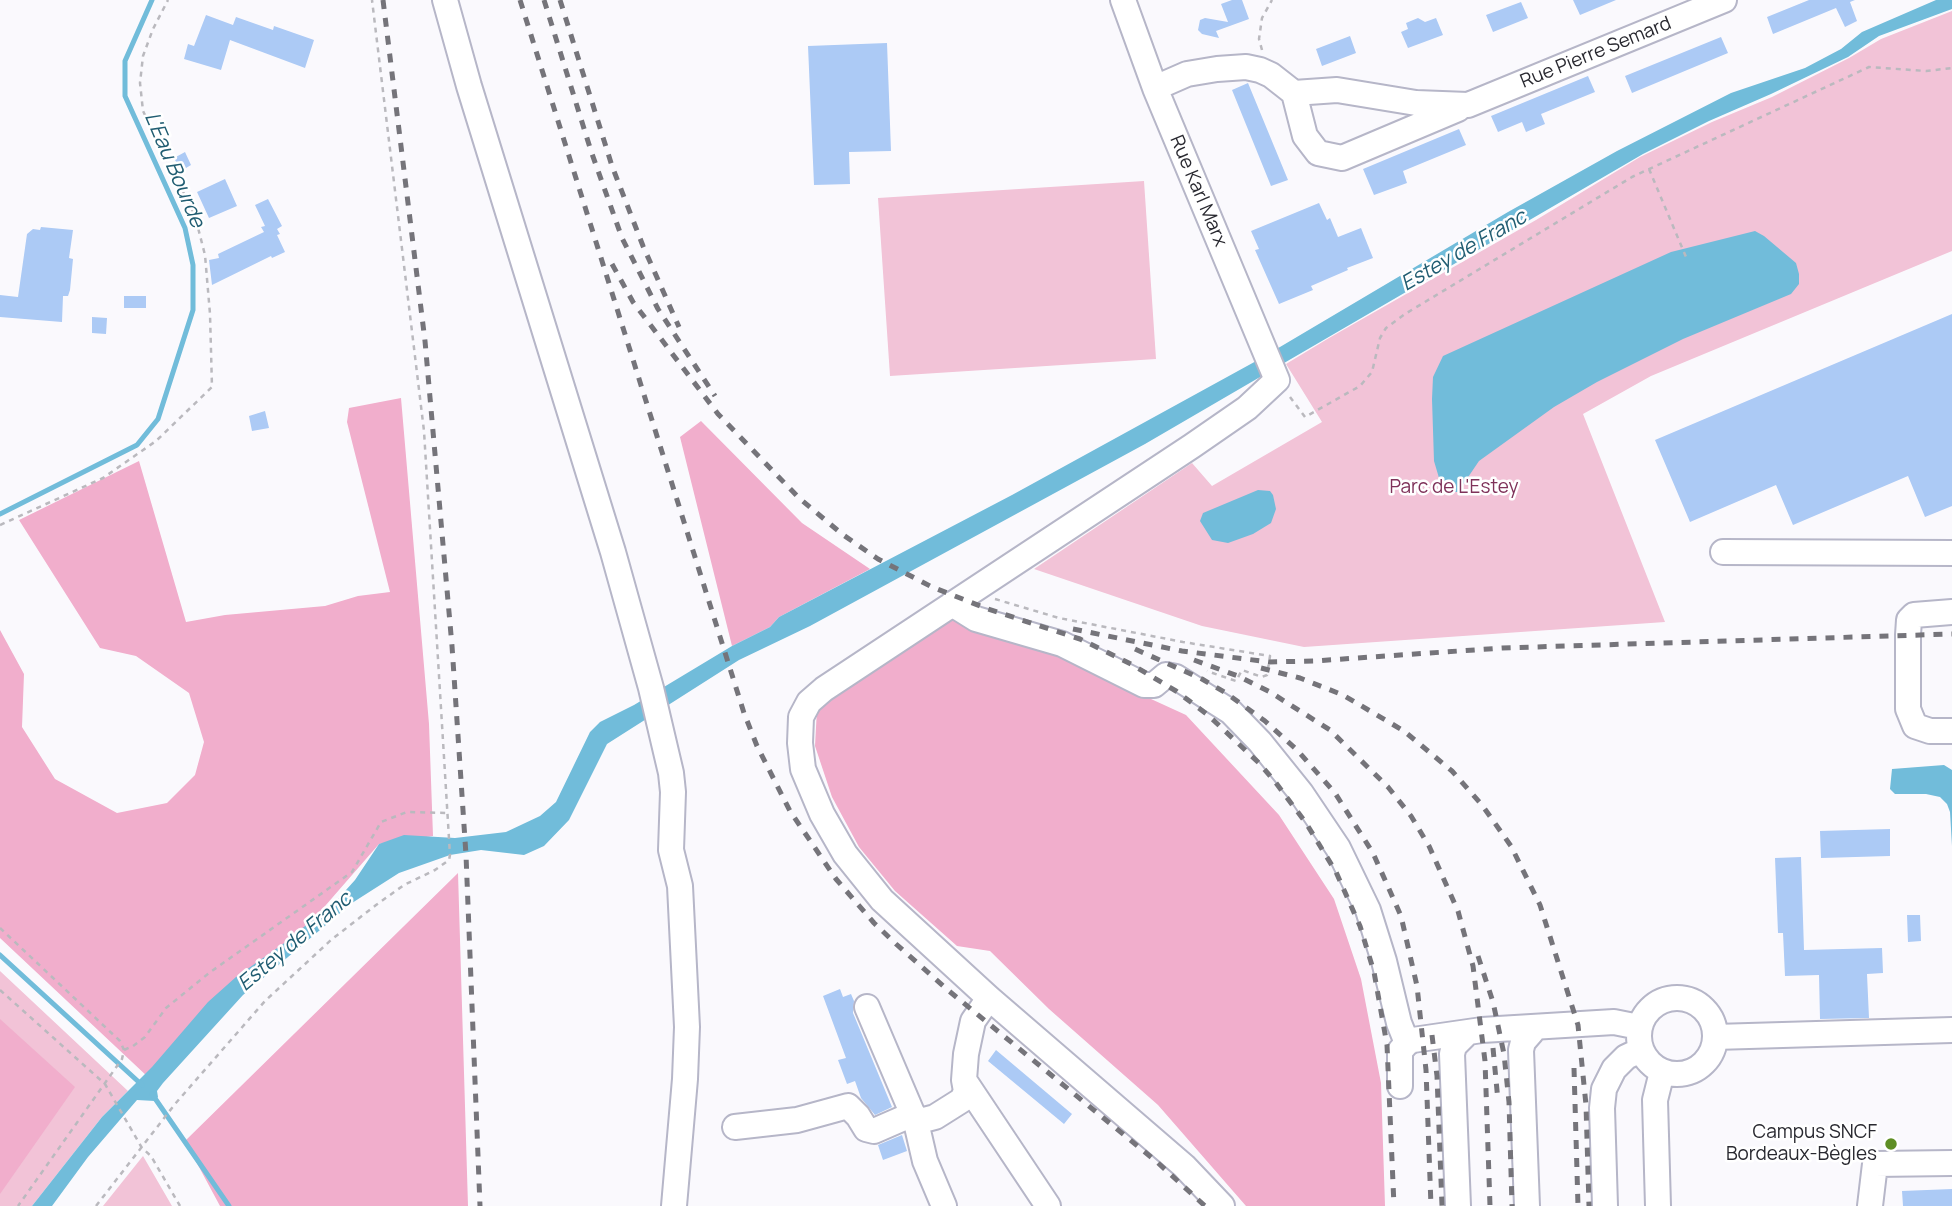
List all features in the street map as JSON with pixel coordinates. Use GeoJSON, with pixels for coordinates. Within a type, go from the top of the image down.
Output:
{"type":"FeatureCollection","features":[{"type":"Feature","properties":{"kind":"street"},"geometry":{"type":"LineString","coordinates":[[445,0],[472,99],[612,552],[651,688],[671,773],[671,849],[680,886],[687,1027],[674,1206]]}},
{"type":"Feature","properties":{"kind":"street","name":"Rue Karl Marx"},"geometry":{"type":"LineString","coordinates":[[1123,0],[1155,88],[1275,374]]}},
{"type":"Feature","properties":{"kind":"street","name":"Rue Pierre Semard"},"geometry":{"type":"LineString","coordinates":[[1468,105],[1416,103],[1337,90],[1294,93],[1305,136],[1318,153],[1342,158],[1724,0]]}},
{"type":"Feature","properties":{"kind":"street"},"geometry":{"type":"LineString","coordinates":[[1155,88],[1187,74],[1246,67],[1260,70],[1294,93]]}},
{"type":"Feature","properties":{"kind":"street"},"geometry":{"type":"LineString","coordinates":[[1222,1206],[1184,1166],[989,998],[882,900],[845,854],[812,794],[803,769],[801,717],[809,702],[824,689],[1247,408],[1275,374]]}},
{"type":"Feature","properties":{"kind":"street"},"geometry":{"type":"LineString","coordinates":[[1723,552],[1952,553]]}},
{"type":"Feature","properties":{"kind":"street"},"geometry":{"type":"LineString","coordinates":[[962,597],[976,619],[1062,644],[1144,685],[1154,685],[1163,676],[1171,674],[1231,712],[1260,742],[1301,793],[1338,848],[1367,910],[1407,1043]]}},
{"type":"Feature","properties":{"kind":"street"},"geometry":{"type":"LineString","coordinates":[[1952,612],[1914,615],[1908,624],[1908,709],[1915,726],[1930,732],[1952,731]]}},
{"type":"Feature","properties":{"kind":"street"},"geometry":{"type":"LineString","coordinates":[[1400,1086],[1400,1051],[1407,1043],[1482,1030],[1614,1021],[1640,1038],[1653,1067],[1662,1072],[1686,1073],[1707,1060],[1716,1037],[1714,1024],[1699,1004],[1675,997],[1652,1006],[1644,1015],[1640,1038],[1614,1069],[1604,1089],[1602,1108],[1605,1206]]}},
{"type":"Feature","properties":{"kind":"street"},"geometry":{"type":"LineString","coordinates":[[735,1127],[797,1120],[848,1106],[866,1129],[874,1131],[914,1118],[936,1116],[962,1100],[966,1091],[966,1054],[972,1021],[989,998]]}},
{"type":"Feature","properties":{"kind":"street"},"geometry":{"type":"LineString","coordinates":[[867,1007],[914,1118],[925,1161],[944,1206]]}},
{"type":"Feature","properties":{"kind":"street"},"geometry":{"type":"LineString","coordinates":[[1527,1206],[1521,1050],[1523,1042],[1536,1027]]}},
{"type":"Feature","properties":{"kind":"street"},"geometry":{"type":"LineString","coordinates":[[1716,1037],[1952,1030]]}},
{"type":"Feature","properties":{"kind":"street"},"geometry":{"type":"LineString","coordinates":[[1458,1206],[1452,1054],[1454,1046],[1467,1034]]}},
{"type":"Feature","properties":{"kind":"street"},"geometry":{"type":"LineString","coordinates":[[1658,1206],[1655,1100],[1662,1072]]}},
{"type":"Feature","properties":{"kind":"street"},"geometry":{"type":"LineString","coordinates":[[964,1080],[1048,1206]]}},
{"type":"Feature","properties":{"kind":"street"},"geometry":{"type":"LineString","coordinates":[[1870,1206],[1875,1164],[1952,1163]]}},
{"type":"Feature","properties":{"kind":"path"},"geometry":{"type":"LineString","coordinates":[[0,525],[103,478],[156,441],[212,387],[205,255],[195,216],[143,111],[140,83],[146,47],[168,0]]}},
{"type":"Feature","properties":{"kind":"path"},"geometry":{"type":"LineString","coordinates":[[96,1206],[175,1104],[265,1001],[331,940],[404,885],[449,860],[424,431],[372,0]]}},
{"type":"Feature","properties":{"kind":"path"},"geometry":{"type":"LineString","coordinates":[[1260,70],[1264,58],[1259,39],[1262,18],[1272,0]]}},
{"type":"Feature","properties":{"kind":"path"},"geometry":{"type":"LineString","coordinates":[[1275,374],[1305,417],[1366,381],[1372,372],[1380,338],[1386,328],[1405,314],[1649,169],[1869,67],[1926,71],[1952,68]]}},
{"type":"Feature","properties":{"kind":"path"},"geometry":{"type":"LineString","coordinates":[[1649,169],[1686,257]]}},
{"type":"Feature","properties":{"kind":"path"},"geometry":{"type":"LineString","coordinates":[[962,597],[989,598],[1059,618],[1270,656],[1267,675],[1262,677],[1242,670],[1236,681],[1207,670],[1197,689]]}},
{"type":"Feature","properties":{"kind":"path"},"geometry":{"type":"LineString","coordinates":[[124,1049],[134,1046],[145,1037],[166,1008],[209,973],[352,872],[381,822],[407,812],[447,813]]}},
{"type":"Feature","properties":{"kind":"path"},"geometry":{"type":"LineString","coordinates":[[0,928],[120,1041],[124,1049],[122,1059],[18,1206]]}},
{"type":"Feature","properties":{"kind":"path"},"geometry":{"type":"LineString","coordinates":[[0,990],[104,1084],[180,1206]]}},
{"type":"Feature","properties":{"kind":"green space","name":"Parc de L'Estey"},"geometry":{"type":"Polygon","coordinates":[[[1952,11],[1952,251],[1651,376],[1583,414],[1665,622],[1304,647],[1202,626],[1034,569],[1192,463],[1212,486],[1322,422],[1286,364],[1640,157],[1772,97],[1881,39],[1952,11]]]}},
{"type":"Feature","properties":{"kind":"green space"},"geometry":{"type":"Polygon","coordinates":[[[1144,181],[1156,359],[890,376],[878,198],[1144,181]]]}},
{"type":"Feature","properties":{"kind":"green space"},"geometry":{"type":"Polygon","coordinates":[[[0,971],[128,1091],[102,1117],[32,1206],[0,1206],[0,971]]]}},
{"type":"Feature","properties":{"kind":"green space"},"geometry":{"type":"Polygon","coordinates":[[[143,1156],[172,1206],[103,1206],[143,1156]]]}},
{"type":"Feature","properties":{"kind":"shaded area"},"geometry":{"type":"Polygon","coordinates":[[[401,398],[429,724],[433,836],[379,844],[312,921],[149,1078],[0,938],[0,630],[24,674],[22,727],[55,779],[117,813],[167,803],[195,775],[204,742],[189,693],[136,656],[100,648],[19,520],[139,461],[186,622],[225,615],[325,606],[358,596],[390,592],[347,422],[349,408],[401,398]]]}},
{"type":"Feature","properties":{"kind":"shaded area"},"geometry":{"type":"Polygon","coordinates":[[[701,421],[802,523],[870,569],[779,617],[770,627],[732,646],[680,437],[701,421]]]}},
{"type":"Feature","properties":{"kind":"shaded area"},"geometry":{"type":"Polygon","coordinates":[[[963,613],[1186,715],[1279,815],[1334,899],[1361,979],[1381,1083],[1385,1206],[1246,1206],[1158,1105],[1049,1009],[990,951],[957,946],[895,891],[859,847],[832,797],[815,746],[817,709],[963,613]]]}},
{"type":"Feature","properties":{"kind":"shaded area"},"geometry":{"type":"Polygon","coordinates":[[[458,873],[468,1206],[220,1206],[185,1141],[458,873]]]}},
{"type":"Feature","properties":{"kind":"shaded area"},"geometry":{"type":"Polygon","coordinates":[[[0,1019],[75,1087],[0,1194],[0,1019]]]}},
{"type":"Feature","properties":{"kind":"water","name":"Estey de Franc"},"geometry":{"type":"Polygon","coordinates":[[[1936,0],[1952,0],[1952,9],[1879,36],[1848,57],[1643,154],[1145,444],[810,626],[739,660],[607,744],[569,820],[544,846],[524,855],[481,850],[450,855],[399,873],[352,903],[243,995],[163,1083],[157,1091],[158,1097],[155,1101],[137,1100],[88,1157],[52,1206],[32,1206],[102,1117],[152,1067],[208,1002],[236,977],[283,944],[337,900],[355,880],[379,844],[404,835],[455,838],[506,832],[540,816],[556,802],[590,732],[600,722],[770,627],[779,617],[1012,495],[1258,360],[1508,212],[1617,151],[1731,93],[1805,68],[1841,49],[1862,32],[1936,0]]]}},
{"type":"Feature","properties":{"kind":"water"},"geometry":{"type":"Polygon","coordinates":[[[1755,231],[1796,263],[1799,284],[1791,294],[1683,339],[1597,382],[1554,407],[1479,461],[1458,492],[1449,492],[1442,488],[1434,461],[1432,399],[1433,377],[1443,356],[1671,252],[1755,231]]]}},
{"type":"Feature","properties":{"kind":"water"},"geometry":{"type":"Polygon","coordinates":[[[1258,490],[1270,491],[1273,495],[1276,509],[1271,523],[1253,534],[1228,543],[1212,540],[1200,521],[1203,513],[1258,490]]]}},
{"type":"Feature","properties":{"kind":"water"},"geometry":{"type":"Polygon","coordinates":[[[1944,765],[1952,770],[1952,846],[1950,812],[1940,797],[1895,794],[1890,789],[1892,769],[1944,765]]]}},
{"type":"Feature","properties":{"kind":"building"},"geometry":{"type":"Polygon","coordinates":[[[1242,0],[1249,19],[1216,31],[1219,38],[1202,34],[1198,30],[1200,20],[1205,18],[1228,22],[1221,4],[1242,0]]]}},
{"type":"Feature","properties":{"kind":"building"},"geometry":{"type":"Polygon","coordinates":[[[1573,0],[1616,0],[1580,15],[1573,0]]]}},
{"type":"Feature","properties":{"kind":"building"},"geometry":{"type":"Polygon","coordinates":[[[1809,0],[1855,0],[1850,2],[1857,21],[1845,27],[1836,8],[1773,34],[1767,17],[1809,0]]]}},
{"type":"Feature","properties":{"kind":"building"},"geometry":{"type":"Polygon","coordinates":[[[1521,2],[1528,18],[1493,32],[1486,15],[1521,2]]]}},
{"type":"Feature","properties":{"kind":"building"},"geometry":{"type":"Polygon","coordinates":[[[206,15],[233,25],[236,17],[273,30],[274,26],[314,40],[305,68],[230,40],[221,70],[184,59],[188,44],[194,46],[206,15]]]}},
{"type":"Feature","properties":{"kind":"building"},"geometry":{"type":"Polygon","coordinates":[[[1418,18],[1425,22],[1436,18],[1443,35],[1408,48],[1401,32],[1408,29],[1406,23],[1418,18]]]}},
{"type":"Feature","properties":{"kind":"building"},"geometry":{"type":"Polygon","coordinates":[[[1350,36],[1356,53],[1322,66],[1316,49],[1350,36]]]}},
{"type":"Feature","properties":{"kind":"building"},"geometry":{"type":"Polygon","coordinates":[[[1721,37],[1728,53],[1632,93],[1625,76],[1721,37]]]}},
{"type":"Feature","properties":{"kind":"building"},"geometry":{"type":"Polygon","coordinates":[[[887,43],[891,151],[849,152],[850,184],[814,185],[808,46],[887,43]]]}},
{"type":"Feature","properties":{"kind":"building"},"geometry":{"type":"Polygon","coordinates":[[[1588,76],[1595,92],[1541,114],[1545,124],[1526,132],[1522,122],[1498,132],[1491,116],[1588,76]]]}},
{"type":"Feature","properties":{"kind":"building"},"geometry":{"type":"Polygon","coordinates":[[[1248,83],[1288,180],[1271,186],[1232,90],[1248,83]]]}},
{"type":"Feature","properties":{"kind":"building"},"geometry":{"type":"Polygon","coordinates":[[[1459,129],[1466,145],[1403,171],[1407,183],[1374,195],[1363,169],[1459,129]]]}},
{"type":"Feature","properties":{"kind":"building"},"geometry":{"type":"Polygon","coordinates":[[[185,152],[191,165],[181,171],[174,158],[185,152]]]}},
{"type":"Feature","properties":{"kind":"building"},"geometry":{"type":"Polygon","coordinates":[[[225,179],[237,206],[209,218],[197,192],[225,179]]]}},
{"type":"Feature","properties":{"kind":"building"},"geometry":{"type":"Polygon","coordinates":[[[268,199],[282,226],[277,229],[280,234],[277,235],[285,252],[272,258],[271,256],[212,285],[209,260],[219,258],[218,254],[264,232],[261,227],[265,226],[255,205],[268,199]]]}},
{"type":"Feature","properties":{"kind":"building"},"geometry":{"type":"Polygon","coordinates":[[[1319,203],[1327,220],[1330,218],[1338,237],[1361,228],[1373,258],[1347,268],[1348,270],[1311,286],[1313,290],[1279,304],[1255,250],[1259,249],[1251,231],[1319,203]]]}},
{"type":"Feature","properties":{"kind":"building"},"geometry":{"type":"Polygon","coordinates":[[[41,227],[73,230],[69,258],[73,259],[70,290],[68,296],[63,296],[62,322],[0,317],[0,295],[18,297],[27,234],[33,229],[40,230],[41,227]]]}},
{"type":"Feature","properties":{"kind":"building"},"geometry":{"type":"Polygon","coordinates":[[[124,296],[146,296],[146,308],[124,308],[124,296]]]}},
{"type":"Feature","properties":{"kind":"building"},"geometry":{"type":"Polygon","coordinates":[[[1952,314],[1952,506],[1925,517],[1908,476],[1793,525],[1776,485],[1690,522],[1655,440],[1952,314]]]}},
{"type":"Feature","properties":{"kind":"building"},"geometry":{"type":"Polygon","coordinates":[[[92,317],[107,318],[106,334],[92,333],[92,317]]]}},
{"type":"Feature","properties":{"kind":"building"},"geometry":{"type":"Polygon","coordinates":[[[265,411],[269,428],[252,431],[249,416],[265,411]]]}},
{"type":"Feature","properties":{"kind":"building"},"geometry":{"type":"Polygon","coordinates":[[[1890,829],[1890,856],[1821,858],[1820,831],[1890,829]]]}},
{"type":"Feature","properties":{"kind":"building"},"geometry":{"type":"Polygon","coordinates":[[[1801,857],[1804,950],[1882,948],[1883,973],[1867,974],[1869,1018],[1820,1019],[1819,975],[1785,976],[1783,933],[1778,933],[1775,858],[1801,857]]]}},
{"type":"Feature","properties":{"kind":"building"},"geometry":{"type":"Polygon","coordinates":[[[1907,915],[1920,915],[1921,941],[1908,942],[1907,915]]]}},
{"type":"Feature","properties":{"kind":"building"},"geometry":{"type":"Polygon","coordinates":[[[840,989],[843,997],[851,994],[854,1001],[853,1013],[892,1107],[875,1115],[861,1098],[855,1081],[847,1084],[838,1060],[846,1058],[823,996],[840,989]]]}},
{"type":"Feature","properties":{"kind":"building"},"geometry":{"type":"Polygon","coordinates":[[[996,1050],[1072,1114],[1064,1124],[988,1061],[996,1050]]]}},
{"type":"Feature","properties":{"kind":"building"},"geometry":{"type":"Polygon","coordinates":[[[902,1135],[907,1151],[883,1160],[878,1145],[902,1135]]]}},
{"type":"Feature","properties":{"kind":"building"},"geometry":{"type":"Polygon","coordinates":[[[1952,1189],[1952,1206],[1903,1206],[1902,1191],[1952,1189]]]}},
{"type":"Feature","properties":{"kind":"waterway","name":"L'Eau Bourde"},"geometry":{"type":"LineString","coordinates":[[0,514],[137,445],[158,419],[193,310],[193,265],[185,228],[125,96],[125,61],[152,0]]}},
{"type":"Feature","properties":{"kind":"waterway"},"geometry":{"type":"LineString","coordinates":[[0,955],[142,1085]]}},
{"type":"Feature","properties":{"kind":"waterway"},"geometry":{"type":"LineString","coordinates":[[152,1094],[229,1206]]}},
{"type":"Feature","properties":{"kind":"railway"},"geometry":{"type":"LineString","coordinates":[[383,0],[425,341],[452,646],[466,855],[480,1206]]}},
{"type":"Feature","properties":{"kind":"railway"},"geometry":{"type":"LineString","coordinates":[[520,0],[744,713],[757,746],[790,811],[836,879],[896,944],[1157,1162],[1205,1206]]}},
{"type":"Feature","properties":{"kind":"railway"},"geometry":{"type":"LineString","coordinates":[[544,0],[591,151],[622,238],[658,309],[715,396]]}},
{"type":"Feature","properties":{"kind":"railway"},"geometry":{"type":"LineString","coordinates":[[560,0],[612,166],[643,246],[679,327]]}},
{"type":"Feature","properties":{"kind":"railway"},"geometry":{"type":"LineString","coordinates":[[612,264],[633,302],[718,414],[799,498],[842,534],[878,559],[932,587],[988,609],[1080,639],[1131,664],[1176,691],[1208,715],[1260,764],[1276,783],[1306,823],[1336,872],[1360,926],[1374,972],[1387,1045],[1394,1206]]}},
{"type":"Feature","properties":{"kind":"railway"},"geometry":{"type":"LineString","coordinates":[[1073,629],[1182,651],[1269,662],[1502,648],[1952,634]]}},
{"type":"Feature","properties":{"kind":"railway"},"geometry":{"type":"LineString","coordinates":[[1135,649],[1202,679],[1265,721],[1297,750],[1335,793],[1373,853],[1401,916],[1417,986],[1426,1070],[1431,1206]]}},
{"type":"Feature","properties":{"kind":"railway"},"geometry":{"type":"LineString","coordinates":[[1194,660],[1238,676],[1270,692],[1330,730],[1388,787],[1411,816],[1429,846],[1458,911],[1473,966],[1485,1061],[1490,1206]]}},
{"type":"Feature","properties":{"kind":"railway"},"geometry":{"type":"LineString","coordinates":[[1261,668],[1300,678],[1343,695],[1404,731],[1452,771],[1482,805],[1511,846],[1540,905],[1578,1025],[1586,1105],[1589,1206]]}},
{"type":"Feature","properties":{"kind":"railway"},"geometry":{"type":"LineString","coordinates":[[1478,956],[1493,1002],[1504,1054],[1509,1102],[1512,1206]]}},
{"type":"Feature","properties":{"kind":"railway"},"geometry":{"type":"LineString","coordinates":[[1432,1035],[1437,1076],[1442,1206]]}},
{"type":"Feature","properties":{"kind":"railway"},"geometry":{"type":"LineString","coordinates":[[1493,1048],[1498,1101]]}},
{"type":"Feature","properties":{"kind":"railway"},"geometry":{"type":"LineString","coordinates":[[1574,1068],[1578,1206]]}},
{"type":"Feature","properties":{"kind":"place","name":"Campus SNCF Bordeaux-Bègles"},"geometry":{"type":"Point","coordinates":[1891,1144]}}]}
